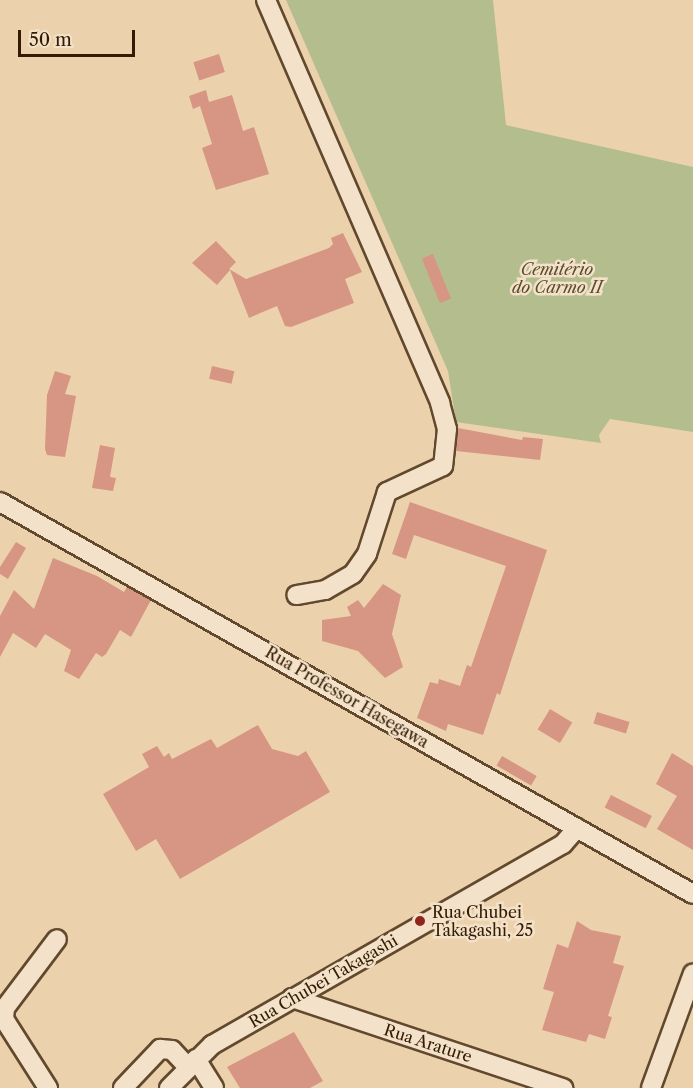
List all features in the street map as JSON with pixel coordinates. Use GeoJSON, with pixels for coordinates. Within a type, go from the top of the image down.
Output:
{"type":"FeatureCollection","features":[{"type":"Feature","properties":{"kind":"street"},"geometry":{"type":"LineString","coordinates":[[266,0],[440,403],[447,429],[443,466],[387,492],[367,554],[352,574],[325,590],[296,596]]}},
{"type":"Feature","properties":{"kind":"street","name":"Rua Professor Hasegawa"},"geometry":{"type":"LineString","coordinates":[[0,502],[693,894]]}},
{"type":"Feature","properties":{"kind":"street","name":"Rua Chubei Takagashi"},"geometry":{"type":"LineString","coordinates":[[170,1088],[212,1045],[563,844],[577,828]]}},
{"type":"Feature","properties":{"kind":"street"},"geometry":{"type":"LineString","coordinates":[[48,1088],[4,1019],[5,1008],[57,939]]}},
{"type":"Feature","properties":{"kind":"street"},"geometry":{"type":"LineString","coordinates":[[651,1088],[693,973]]}},
{"type":"Feature","properties":{"kind":"street","name":"Rua Arature"},"geometry":{"type":"LineString","coordinates":[[292,998],[563,1088]]}},
{"type":"Feature","properties":{"kind":"street"},"geometry":{"type":"LineString","coordinates":[[123,1088],[160,1049],[172,1050],[192,1063],[214,1088]]}},
{"type":"Feature","properties":{"kind":"green space","name":"Cemitério do Carmo II"},"geometry":{"type":"Polygon","coordinates":[[[286,0],[493,0],[506,125],[693,167],[693,432],[610,419],[599,435],[601,443],[456,422],[448,371],[286,0]]]}},
{"type":"Feature","properties":{"kind":"building"},"geometry":{"type":"Polygon","coordinates":[[[219,54],[225,72],[199,80],[193,62],[219,54]]]}},
{"type":"Feature","properties":{"kind":"building"},"geometry":{"type":"Polygon","coordinates":[[[206,90],[209,102],[232,95],[243,131],[254,127],[269,174],[216,190],[202,148],[212,144],[200,106],[193,109],[189,96],[206,90]]]}},
{"type":"Feature","properties":{"kind":"building"},"geometry":{"type":"Polygon","coordinates":[[[343,233],[362,272],[345,279],[354,303],[291,327],[285,326],[277,306],[249,318],[230,270],[217,285],[192,263],[216,241],[236,262],[229,269],[246,279],[329,248],[333,244],[331,238],[343,233]]]}},
{"type":"Feature","properties":{"kind":"building"},"geometry":{"type":"Polygon","coordinates":[[[433,254],[451,299],[440,303],[422,258],[433,254]]]}},
{"type":"Feature","properties":{"kind":"building"},"geometry":{"type":"Polygon","coordinates":[[[212,366],[234,371],[231,384],[209,379],[212,366]]]}},
{"type":"Feature","properties":{"kind":"building"},"geometry":{"type":"Polygon","coordinates":[[[55,371],[71,376],[65,394],[76,396],[65,457],[47,455],[45,449],[47,395],[55,371]]]}},
{"type":"Feature","properties":{"kind":"building"},"geometry":{"type":"Polygon","coordinates":[[[458,428],[522,440],[523,437],[543,439],[540,460],[456,451],[458,428]]]}},
{"type":"Feature","properties":{"kind":"building"},"geometry":{"type":"Polygon","coordinates":[[[100,445],[115,448],[110,477],[116,478],[113,491],[92,488],[100,445]]]}},
{"type":"Feature","properties":{"kind":"building"},"geometry":{"type":"Polygon","coordinates":[[[410,502],[547,550],[500,695],[497,693],[483,735],[448,724],[446,731],[417,718],[430,682],[438,684],[439,679],[460,686],[467,665],[471,667],[506,566],[414,535],[406,559],[392,554],[410,502]]]}},
{"type":"Feature","properties":{"kind":"building"},"geometry":{"type":"Polygon","coordinates":[[[16,542],[26,548],[8,579],[0,574],[0,567],[16,542]]]}},
{"type":"Feature","properties":{"kind":"building"},"geometry":{"type":"Polygon","coordinates":[[[53,558],[97,576],[124,592],[127,587],[151,600],[131,637],[120,630],[106,654],[102,657],[96,653],[79,679],[64,671],[71,650],[45,634],[36,648],[13,633],[0,657],[0,616],[14,590],[34,609],[53,558]]]}},
{"type":"Feature","properties":{"kind":"building"},"geometry":{"type":"Polygon","coordinates":[[[383,584],[401,595],[392,634],[403,667],[385,678],[358,651],[322,641],[322,620],[351,616],[347,607],[358,600],[364,608],[383,584]]]}},
{"type":"Feature","properties":{"kind":"building"},"geometry":{"type":"Polygon","coordinates":[[[550,709],[572,722],[560,743],[538,730],[550,709]]]}},
{"type":"Feature","properties":{"kind":"building"},"geometry":{"type":"Polygon","coordinates":[[[597,712],[630,722],[626,733],[593,723],[597,712]]]}},
{"type":"Feature","properties":{"kind":"building"},"geometry":{"type":"Polygon","coordinates":[[[258,725],[272,749],[298,756],[306,751],[330,792],[180,879],[156,839],[136,851],[103,794],[149,767],[142,754],[157,746],[164,757],[169,753],[172,759],[211,739],[217,748],[258,725]]]}},
{"type":"Feature","properties":{"kind":"building"},"geometry":{"type":"Polygon","coordinates":[[[672,753],[693,766],[693,850],[657,829],[677,796],[656,784],[672,753]]]}},
{"type":"Feature","properties":{"kind":"building"},"geometry":{"type":"Polygon","coordinates":[[[502,756],[537,776],[531,786],[496,766],[502,756]]]}},
{"type":"Feature","properties":{"kind":"building"},"geometry":{"type":"Polygon","coordinates":[[[611,795],[652,816],[646,828],[605,807],[611,795]]]}},
{"type":"Feature","properties":{"kind":"building"},"geometry":{"type":"Polygon","coordinates":[[[577,921],[591,930],[621,936],[613,963],[624,966],[608,1016],[612,1017],[605,1039],[589,1034],[586,1042],[542,1030],[554,992],[543,989],[557,944],[568,948],[577,921]]]}},
{"type":"Feature","properties":{"kind":"building"},"geometry":{"type":"Polygon","coordinates":[[[294,1032],[323,1081],[310,1088],[240,1088],[227,1067],[294,1032]]]}},
{"type":"Feature","properties":{"kind":"place","name":"Rua Chubei Takagashi, 25"},"geometry":{"type":"Point","coordinates":[420,921]}}]}
